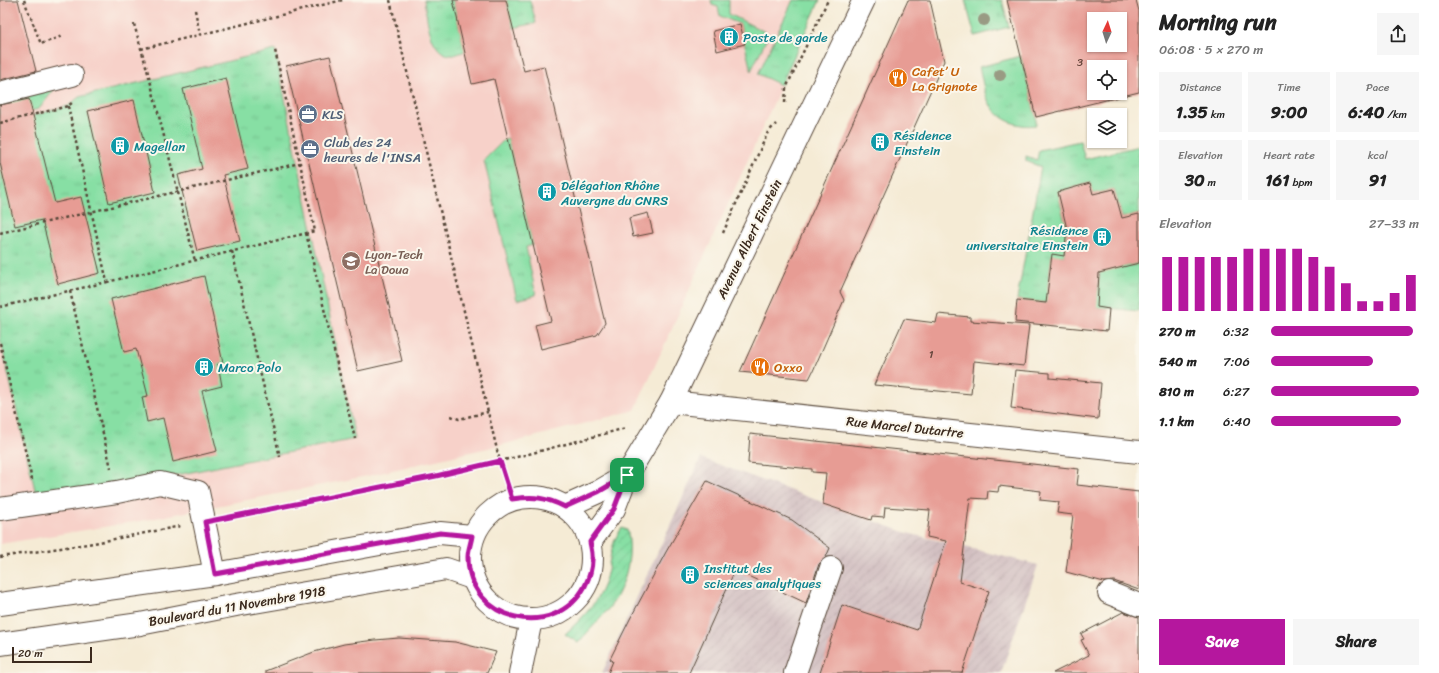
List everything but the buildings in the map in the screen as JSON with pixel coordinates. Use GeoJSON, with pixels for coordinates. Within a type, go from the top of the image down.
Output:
{"type":"FeatureCollection","features":[{"type":"Feature","properties":{"kind":"street","name":"Avenue Albert Einstein"},"geometry":{"type":"LineString","coordinates":[[590,542],[614,509],[627,475],[671,402],[864,0]]}},
{"type":"Feature","properties":{"kind":"street"},"geometry":{"type":"LineString","coordinates":[[0,79],[51,68],[69,68],[0,93]]}},
{"type":"Feature","properties":{"kind":"street","name":"Rue Marcel Dutartre"},"geometry":{"type":"LineString","coordinates":[[671,402],[1139,452]]}},
{"type":"Feature","properties":{"kind":"street","name":"Avenue Albert Einstein"},"geometry":{"type":"LineString","coordinates":[[565,507],[598,492],[627,475]]}},
{"type":"Feature","properties":{"kind":"street"},"geometry":{"type":"LineString","coordinates":[[0,509],[117,492],[160,483],[198,492],[215,574]]}},
{"type":"Feature","properties":{"kind":"street"},"geometry":{"type":"LineString","coordinates":[[530,496],[548,499],[565,507],[576,516],[585,528],[590,542],[592,560],[589,579],[580,595],[566,609],[550,617],[531,620],[512,617],[495,608],[481,595],[472,578],[468,557],[472,536],[482,520],[490,511],[512,499],[530,496]]}},
{"type":"Feature","properties":{"kind":"street"},"geometry":{"type":"LineString","coordinates":[[0,604],[215,574],[440,533],[472,536]]}},
{"type":"Feature","properties":{"kind":"street"},"geometry":{"type":"LineString","coordinates":[[795,673],[831,568]]}},
{"type":"Feature","properties":{"kind":"street","name":"Boulevard du 11 Novembre 1918"},"geometry":{"type":"LineString","coordinates":[[0,644],[140,624],[236,605],[446,569],[472,578]]}},
{"type":"Feature","properties":{"kind":"street"},"geometry":{"type":"LineString","coordinates":[[1109,592],[1139,605]]}},
{"type":"Feature","properties":{"kind":"street"},"geometry":{"type":"LineString","coordinates":[[520,673],[531,620]]}},
{"type":"Feature","properties":{"kind":"path"},"geometry":{"type":"LineString","coordinates":[[24,0],[41,44],[62,36]]}},
{"type":"Feature","properties":{"kind":"path"},"geometry":{"type":"LineString","coordinates":[[141,50],[343,0]]}},
{"type":"Feature","properties":{"kind":"path"},"geometry":{"type":"LineString","coordinates":[[390,0],[488,412],[500,461],[512,499]]}},
{"type":"Feature","properties":{"kind":"path"},"geometry":{"type":"LineString","coordinates":[[785,109],[786,88],[828,0]]}},
{"type":"Feature","properties":{"kind":"path"},"geometry":{"type":"LineString","coordinates":[[195,10],[200,35]]}},
{"type":"Feature","properties":{"kind":"path"},"geometry":{"type":"LineString","coordinates":[[134,24],[150,80],[195,261]]}},
{"type":"Feature","properties":{"kind":"path"},"geometry":{"type":"LineString","coordinates":[[0,307],[315,231],[274,50]]}},
{"type":"Feature","properties":{"kind":"path"},"geometry":{"type":"LineString","coordinates":[[0,123],[68,106],[79,96]]}},
{"type":"Feature","properties":{"kind":"path"},"geometry":{"type":"LineString","coordinates":[[68,106],[107,282]]}},
{"type":"Feature","properties":{"kind":"path"},"geometry":{"type":"LineString","coordinates":[[721,237],[768,132],[779,121]]}},
{"type":"Feature","properties":{"kind":"path"},"geometry":{"type":"LineString","coordinates":[[0,233],[300,163]]}},
{"type":"Feature","properties":{"kind":"path"},"geometry":{"type":"LineString","coordinates":[[306,233],[355,439]]}},
{"type":"Feature","properties":{"kind":"path"},"geometry":{"type":"LineString","coordinates":[[232,251],[280,457]]}},
{"type":"Feature","properties":{"kind":"path"},"geometry":{"type":"LineString","coordinates":[[70,291],[117,492]]}},
{"type":"Feature","properties":{"kind":"path"},"geometry":{"type":"LineString","coordinates":[[0,342],[38,503]]}},
{"type":"Feature","properties":{"kind":"path"},"geometry":{"type":"LineString","coordinates":[[451,416],[459,419],[488,412]]}},
{"type":"Feature","properties":{"kind":"path"},"geometry":{"type":"LineString","coordinates":[[0,557],[94,543],[429,478],[627,428]]}},
{"type":"Feature","properties":{"kind":"shaded area","name":"Lyon-Tech La Doua"},"geometry":{"type":"Polygon","coordinates":[[[0,0],[820,0],[635,410],[514,442],[367,476],[146,520],[0,544],[0,0]]]}},
{"type":"Feature","properties":{"kind":"shaded area"},"geometry":{"type":"Polygon","coordinates":[[[701,458],[907,533],[1038,565],[1001,673],[602,673],[701,458]]]}},
{"type":"Feature","properties":{"kind":"green space"},"geometry":{"type":"Polygon","coordinates":[[[424,0],[453,0],[465,51],[452,55],[443,53],[438,48],[430,33],[424,0]]]}},
{"type":"Feature","properties":{"kind":"green space"},"geometry":{"type":"Polygon","coordinates":[[[506,0],[530,0],[536,23],[513,28],[506,0]]]}},
{"type":"Feature","properties":{"kind":"green space"},"geometry":{"type":"Polygon","coordinates":[[[711,0],[729,0],[729,14],[769,34],[751,71],[740,24],[720,16],[718,7],[712,5],[711,0]]]}},
{"type":"Feature","properties":{"kind":"green space"},"geometry":{"type":"Polygon","coordinates":[[[793,0],[820,0],[781,85],[758,74],[793,0]]]}},
{"type":"Feature","properties":{"kind":"green space"},"geometry":{"type":"Polygon","coordinates":[[[965,0],[1002,0],[1009,27],[975,36],[965,0]]]}},
{"type":"Feature","properties":{"kind":"green space"},"geometry":{"type":"Polygon","coordinates":[[[275,50],[355,439],[38,503],[0,338],[0,124],[68,106],[79,97],[275,50]]]}},
{"type":"Feature","properties":{"kind":"green space"},"geometry":{"type":"Polygon","coordinates":[[[1021,56],[1036,117],[1036,125],[1022,125],[1008,121],[996,112],[986,96],[979,67],[1021,56]]]}},
{"type":"Feature","properties":{"kind":"green space"},"geometry":{"type":"Polygon","coordinates":[[[56,87],[39,109],[0,118],[0,101],[56,87]]]}},
{"type":"Feature","properties":{"kind":"green space"},"geometry":{"type":"Polygon","coordinates":[[[508,138],[533,245],[526,247],[536,295],[517,300],[484,160],[508,138]]]}},
{"type":"Feature","properties":{"kind":"green space"},"geometry":{"type":"Polygon","coordinates":[[[1080,141],[1085,159],[1139,146],[1139,214],[1122,218],[1114,189],[1093,194],[1090,183],[1058,192],[1064,219],[1067,220],[1064,256],[1052,255],[1048,286],[1098,292],[1100,267],[1112,264],[1119,268],[1139,263],[1139,311],[1017,300],[1041,167],[1026,161],[1026,156],[1037,160],[1039,150],[1080,141]]]}},
{"type":"Feature","properties":{"kind":"green space"},"geometry":{"type":"Polygon","coordinates":[[[622,528],[627,530],[629,538],[629,555],[626,573],[620,590],[603,616],[578,643],[565,634],[588,611],[601,592],[606,577],[612,547],[622,528]]]}},
{"type":"Feature","properties":{"kind":"place","name":"Poste de garde"},"geometry":{"type":"Point","coordinates":[729,37]}},
{"type":"Feature","properties":{"kind":"place","name":"Cafet’ U La Grignote"},"geometry":{"type":"Point","coordinates":[898,78]}},
{"type":"Feature","properties":{"kind":"place","name":"KLS"},"geometry":{"type":"Point","coordinates":[308,114]}},
{"type":"Feature","properties":{"kind":"place","name":"Résidence Einstein"},"geometry":{"type":"Point","coordinates":[880,142]}},
{"type":"Feature","properties":{"kind":"place","name":"Magellan"},"geometry":{"type":"Point","coordinates":[120,146]}},
{"type":"Feature","properties":{"kind":"place","name":"Club des 24 heures de l'INSA"},"geometry":{"type":"Point","coordinates":[310,149]}},
{"type":"Feature","properties":{"kind":"place","name":"Délégation Rhône Auvergne du CNRS"},"geometry":{"type":"Point","coordinates":[547,192]}},
{"type":"Feature","properties":{"kind":"place","name":"Résidence universitaire Einstein"},"geometry":{"type":"Point","coordinates":[1102,237]}},
{"type":"Feature","properties":{"kind":"place","name":"Lyon-Tech La Doua"},"geometry":{"type":"Point","coordinates":[351,261]}},
{"type":"Feature","properties":{"kind":"place","name":"Marco Polo"},"geometry":{"type":"Point","coordinates":[204,367]}},
{"type":"Feature","properties":{"kind":"place","name":"Oxxo"},"geometry":{"type":"Point","coordinates":[760,367]}},
{"type":"Feature","properties":{"kind":"place","name":"Institut des sciences analytiques"},"geometry":{"type":"Point","coordinates":[690,575]}},
{"type":"Feature","properties":{"kind":"route"},"geometry":{"type":"LineString","coordinates":[[500,461],[512,499],[530,496],[548,499],[565,507],[598,492],[627,475],[614,509],[590,542],[592,560],[589,579],[580,595],[566,609],[550,617],[531,620],[512,617],[495,608],[481,595],[472,578],[468,557],[472,536],[440,533],[215,574],[205,522],[436,476],[500,461]]}}]}
